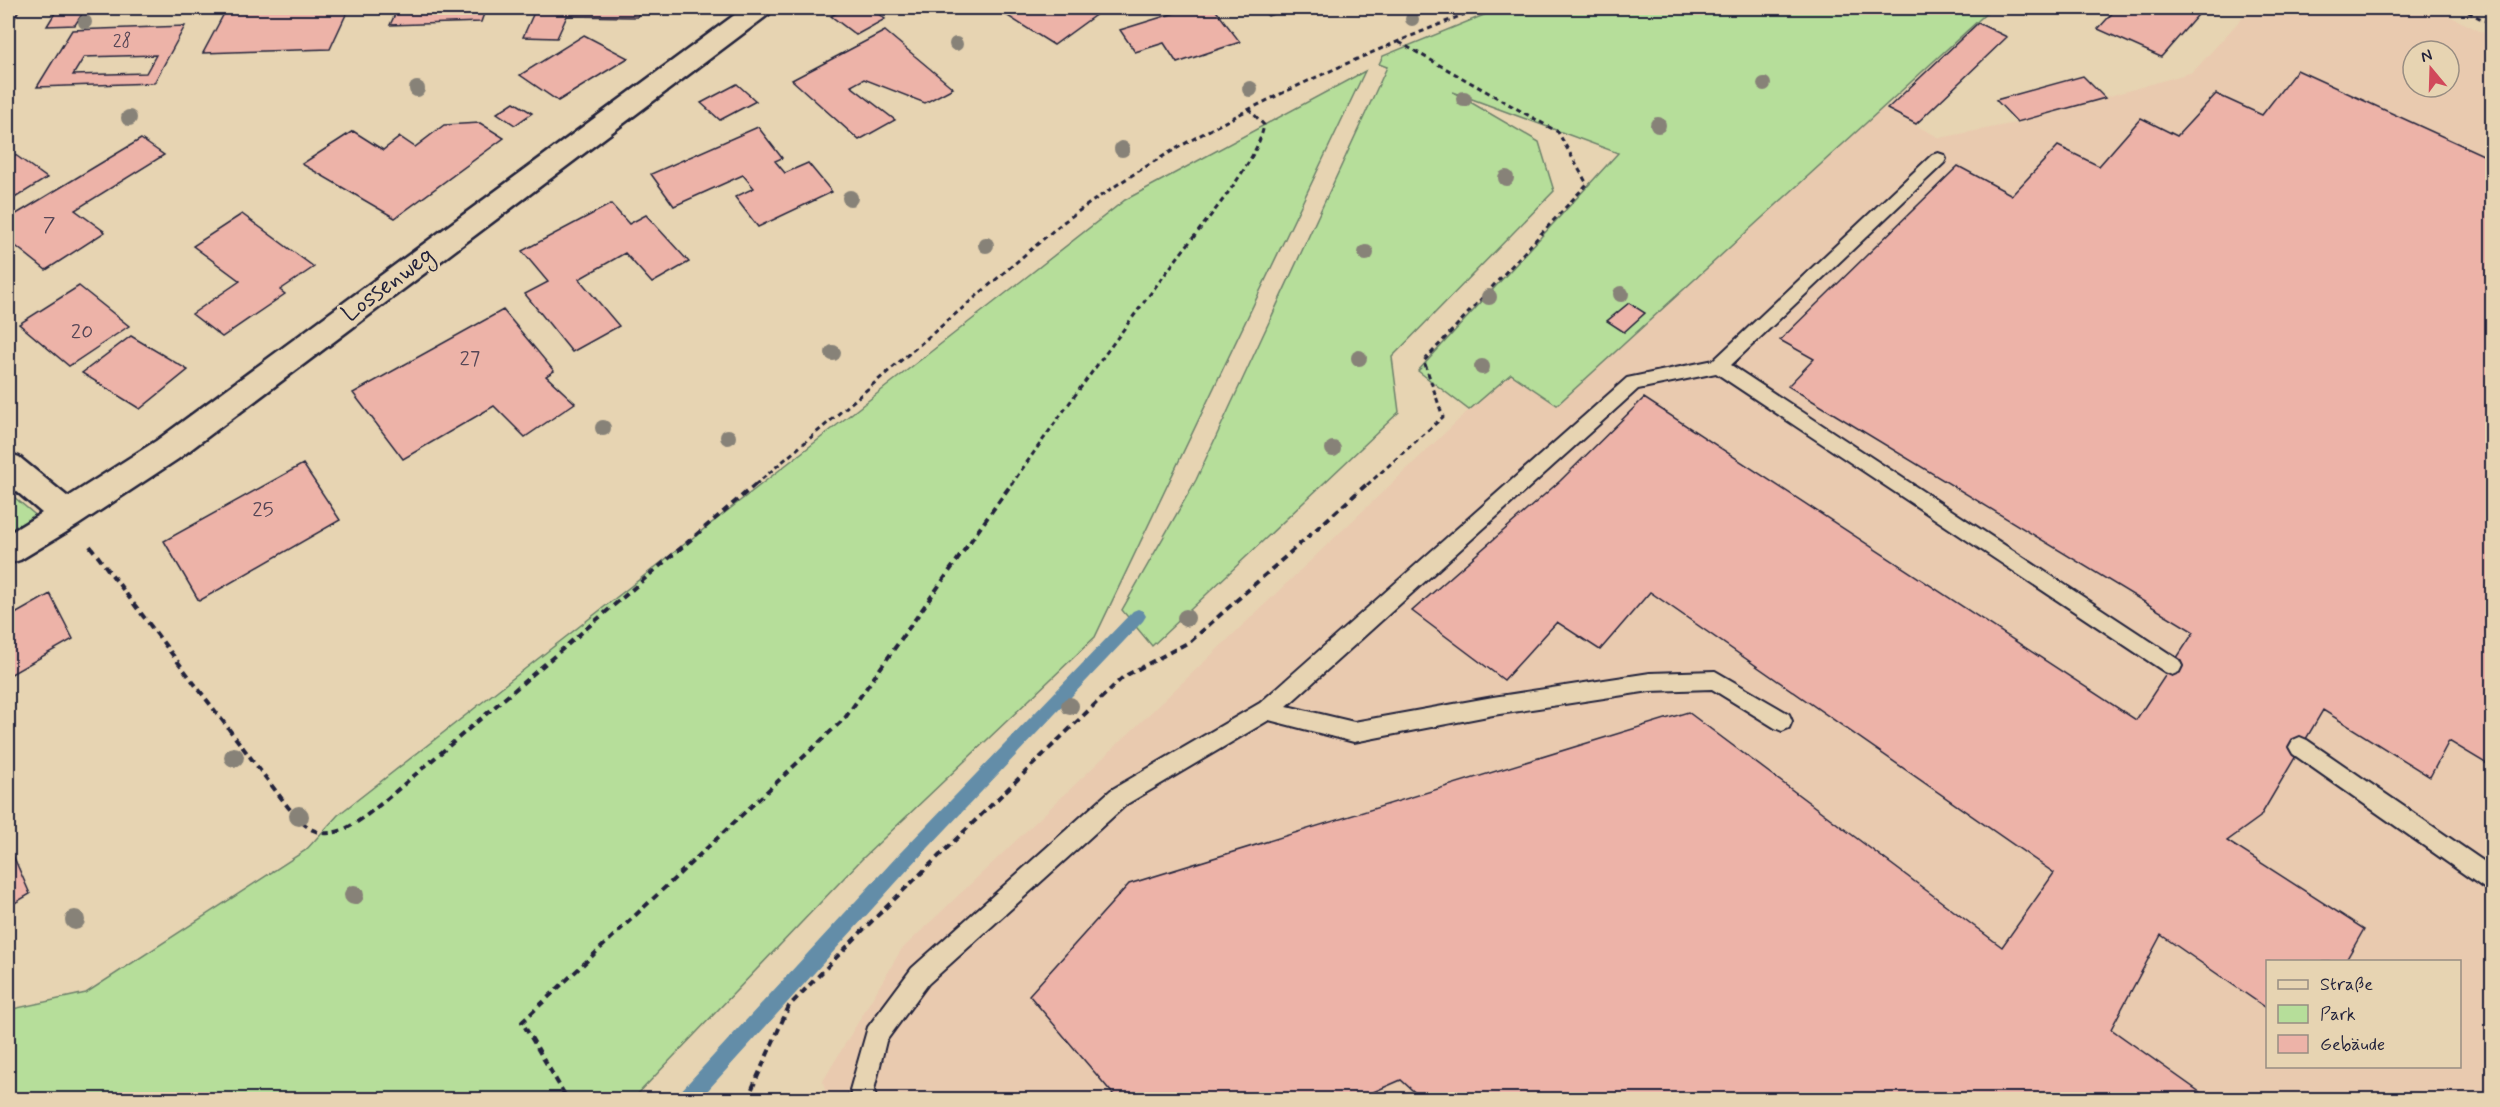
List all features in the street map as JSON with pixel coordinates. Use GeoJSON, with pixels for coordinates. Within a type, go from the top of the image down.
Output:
{"type":"FeatureCollection","features":[{"type":"Feature","properties":{"kind":"street","name":"Lossenweg"},"geometry":{"type":"LineString","coordinates":[[8,550],[167,450],[760,8]]}},
{"type":"Feature","properties":{"kind":"street"},"geometry":{"type":"LineString","coordinates":[[8,466],[67,515]]}},
{"type":"Feature","properties":{"kind":"lane"},"geometry":{"type":"LineString","coordinates":[[865,1100],[862,1090],[876,1035],[920,976],[1119,797],[1267,710],[1633,383],[1719,366],[1938,159]]}},
{"type":"Feature","properties":{"kind":"lane"},"geometry":{"type":"LineString","coordinates":[[1719,366],[2172,666]]}},
{"type":"Feature","properties":{"kind":"lane"},"geometry":{"type":"LineString","coordinates":[[1267,710],[1354,732],[1493,706],[1650,681],[1715,680],[1782,721]]}},
{"type":"Feature","properties":{"kind":"lane"},"geometry":{"type":"LineString","coordinates":[[2300,747],[2493,880]]}},
{"type":"Feature","properties":{"kind":"path"},"geometry":{"type":"LineString","coordinates":[[67,515],[288,807],[312,830],[329,834],[351,825],[382,803],[1061,224],[1118,182],[1194,136],[1248,108],[1397,41],[1480,8]]}},
{"type":"Feature","properties":{"kind":"path"},"geometry":{"type":"LineString","coordinates":[[2460,8],[2493,24]]}},
{"type":"Feature","properties":{"kind":"path"},"geometry":{"type":"LineString","coordinates":[[747,1100],[789,1006],[880,913],[1123,677],[1191,641],[1443,417],[1424,361],[1587,184],[1558,132],[1397,41]]}},
{"type":"Feature","properties":{"kind":"path"},"geometry":{"type":"LineString","coordinates":[[565,1095],[522,1022],[844,718],[1078,390],[1239,176],[1262,137],[1264,125],[1248,108]]}},
{"type":"Feature","properties":{"kind":"shaded area"},"geometry":{"type":"Polygon","coordinates":[[[2251,8],[2433,8],[2492,37],[2492,1099],[827,1100],[823,1081],[901,950],[1469,410],[1511,374],[1558,405],[1883,108],[1940,138],[2020,122],[2193,72],[2251,8]]]}},
{"type":"Feature","properties":{"kind":"green space"},"geometry":{"type":"Polygon","coordinates":[[[1501,8],[1992,8],[1557,405],[1511,374],[1469,410],[1418,371],[1618,153],[1453,92],[1539,142],[1554,191],[1392,357],[1399,412],[1152,646],[1122,610],[1196,480],[1387,67],[1379,64],[1383,56],[1501,8]]]}},
{"type":"Feature","properties":{"kind":"green space"},"geometry":{"type":"Polygon","coordinates":[[[1365,71],[1095,637],[862,859],[633,1099],[8,1099],[8,1010],[86,993],[306,850],[338,815],[1125,200],[1365,71]]]}},
{"type":"Feature","properties":{"kind":"green space"},"geometry":{"type":"Polygon","coordinates":[[[8,492],[39,518],[8,534],[8,492]]]}},
{"type":"Feature","properties":{"kind":"building"},"geometry":{"type":"Polygon","coordinates":[[[8,8],[20,8],[8,31],[8,8]]]}},
{"type":"Feature","properties":{"kind":"building"},"geometry":{"type":"Polygon","coordinates":[[[58,8],[86,8],[75,25],[47,26],[58,8]]]}},
{"type":"Feature","properties":{"kind":"building"},"geometry":{"type":"Polygon","coordinates":[[[227,8],[349,8],[330,49],[203,53],[227,8]]]}},
{"type":"Feature","properties":{"kind":"building"},"geometry":{"type":"Polygon","coordinates":[[[398,8],[486,8],[481,22],[390,25],[398,8]]]}},
{"type":"Feature","properties":{"kind":"building"},"geometry":{"type":"Polygon","coordinates":[[[536,8],[641,8],[637,17],[567,16],[557,38],[523,37],[536,8]]]}},
{"type":"Feature","properties":{"kind":"building"},"geometry":{"type":"Polygon","coordinates":[[[846,8],[870,8],[885,19],[856,35],[831,16],[846,8]]]}},
{"type":"Feature","properties":{"kind":"building"},"geometry":{"type":"Polygon","coordinates":[[[995,8],[1105,8],[1054,45],[995,8]]]}},
{"type":"Feature","properties":{"kind":"building"},"geometry":{"type":"Polygon","coordinates":[[[1191,8],[1214,8],[1240,42],[1177,63],[1164,43],[1135,52],[1120,30],[1191,8]]]}},
{"type":"Feature","properties":{"kind":"building"},"geometry":{"type":"Polygon","coordinates":[[[1260,8],[1292,8],[1268,16],[1260,8]]]}},
{"type":"Feature","properties":{"kind":"building"},"geometry":{"type":"Polygon","coordinates":[[[2117,8],[2204,8],[2161,57],[2098,29],[2117,8]]]}},
{"type":"Feature","properties":{"kind":"building"},"geometry":{"type":"Polygon","coordinates":[[[1978,23],[2007,37],[1916,124],[1887,109],[1978,23]]]}},
{"type":"Feature","properties":{"kind":"building"},"geometry":{"type":"Polygon","coordinates":[[[185,26],[154,83],[37,87],[72,30],[185,26]],[[156,55],[84,57],[73,75],[146,73],[156,55]]]}},
{"type":"Feature","properties":{"kind":"building"},"geometry":{"type":"Polygon","coordinates":[[[885,31],[953,88],[925,103],[864,79],[851,86],[895,120],[859,140],[792,80],[885,31]]]}},
{"type":"Feature","properties":{"kind":"building"},"geometry":{"type":"Polygon","coordinates":[[[584,35],[628,58],[558,101],[520,75],[584,35]]]}},
{"type":"Feature","properties":{"kind":"building"},"geometry":{"type":"Polygon","coordinates":[[[2297,70],[2492,159],[2492,767],[2449,741],[2430,777],[2323,710],[2260,817],[2227,841],[2364,929],[2346,960],[2266,960],[2266,1008],[2161,935],[2111,1029],[2211,1100],[1423,1100],[1401,1080],[1355,1100],[1118,1100],[1029,995],[1129,884],[1688,712],[2002,947],[2054,873],[1650,592],[1600,650],[1557,622],[1504,680],[1412,611],[1560,481],[1644,398],[2136,720],[2194,632],[1788,386],[1814,359],[1780,340],[1958,166],[2012,195],[2058,146],[2099,166],[2141,118],[2177,136],[2216,94],[2262,115],[2297,70]]]}},
{"type":"Feature","properties":{"kind":"building"},"geometry":{"type":"Polygon","coordinates":[[[2083,76],[2105,98],[2017,122],[1996,100],[2083,76]]]}},
{"type":"Feature","properties":{"kind":"building"},"geometry":{"type":"Polygon","coordinates":[[[737,84],[756,101],[720,120],[701,103],[737,84]]]}},
{"type":"Feature","properties":{"kind":"building"},"geometry":{"type":"Polygon","coordinates":[[[514,102],[532,113],[515,125],[497,113],[514,102]]]}},
{"type":"Feature","properties":{"kind":"building"},"geometry":{"type":"Polygon","coordinates":[[[480,123],[504,138],[395,218],[302,164],[353,131],[383,150],[400,137],[415,147],[444,125],[480,123]]]}},
{"type":"Feature","properties":{"kind":"building"},"geometry":{"type":"Polygon","coordinates":[[[758,127],[782,158],[775,161],[785,173],[808,163],[832,192],[758,227],[735,197],[754,188],[743,175],[674,206],[651,174],[758,127]]]}},
{"type":"Feature","properties":{"kind":"building"},"geometry":{"type":"Polygon","coordinates":[[[141,139],[164,155],[75,210],[105,232],[46,270],[8,240],[8,219],[141,139]]]}},
{"type":"Feature","properties":{"kind":"building"},"geometry":{"type":"Polygon","coordinates":[[[14,154],[47,178],[13,199],[8,194],[8,158],[14,154]]]}},
{"type":"Feature","properties":{"kind":"building"},"geometry":{"type":"Polygon","coordinates":[[[611,204],[629,224],[646,215],[689,262],[652,283],[625,253],[579,279],[619,326],[572,352],[525,294],[548,282],[522,251],[611,204]]]}},
{"type":"Feature","properties":{"kind":"building"},"geometry":{"type":"Polygon","coordinates":[[[242,214],[314,267],[280,290],[285,294],[222,337],[192,314],[240,281],[193,246],[242,214]]]}},
{"type":"Feature","properties":{"kind":"building"},"geometry":{"type":"Polygon","coordinates":[[[79,286],[129,326],[69,366],[19,324],[79,286]]]}},
{"type":"Feature","properties":{"kind":"building"},"geometry":{"type":"Polygon","coordinates":[[[1629,303],[1645,313],[1624,332],[1607,321],[1629,303]]]}},
{"type":"Feature","properties":{"kind":"building"},"geometry":{"type":"Polygon","coordinates":[[[503,310],[554,371],[546,376],[575,403],[525,437],[494,406],[403,459],[353,393],[503,310]]]}},
{"type":"Feature","properties":{"kind":"building"},"geometry":{"type":"Polygon","coordinates":[[[131,336],[188,370],[140,409],[82,373],[131,336]]]}},
{"type":"Feature","properties":{"kind":"building"},"geometry":{"type":"Polygon","coordinates":[[[303,464],[340,520],[199,601],[164,541],[303,464]]]}},
{"type":"Feature","properties":{"kind":"building"},"geometry":{"type":"Polygon","coordinates":[[[50,594],[73,639],[8,676],[8,618],[50,594]]]}},
{"type":"Feature","properties":{"kind":"building"},"geometry":{"type":"Polygon","coordinates":[[[8,844],[30,894],[8,907],[8,844]]]}},
{"type":"Feature","properties":{"kind":"waterway"},"geometry":{"type":"LineString","coordinates":[[686,1100],[906,859],[1138,616]]}},
{"type":"Feature","properties":{"kind":"tram line"},"geometry":{"type":"LineString","coordinates":[[2478,8],[2492,14]]}}]}
